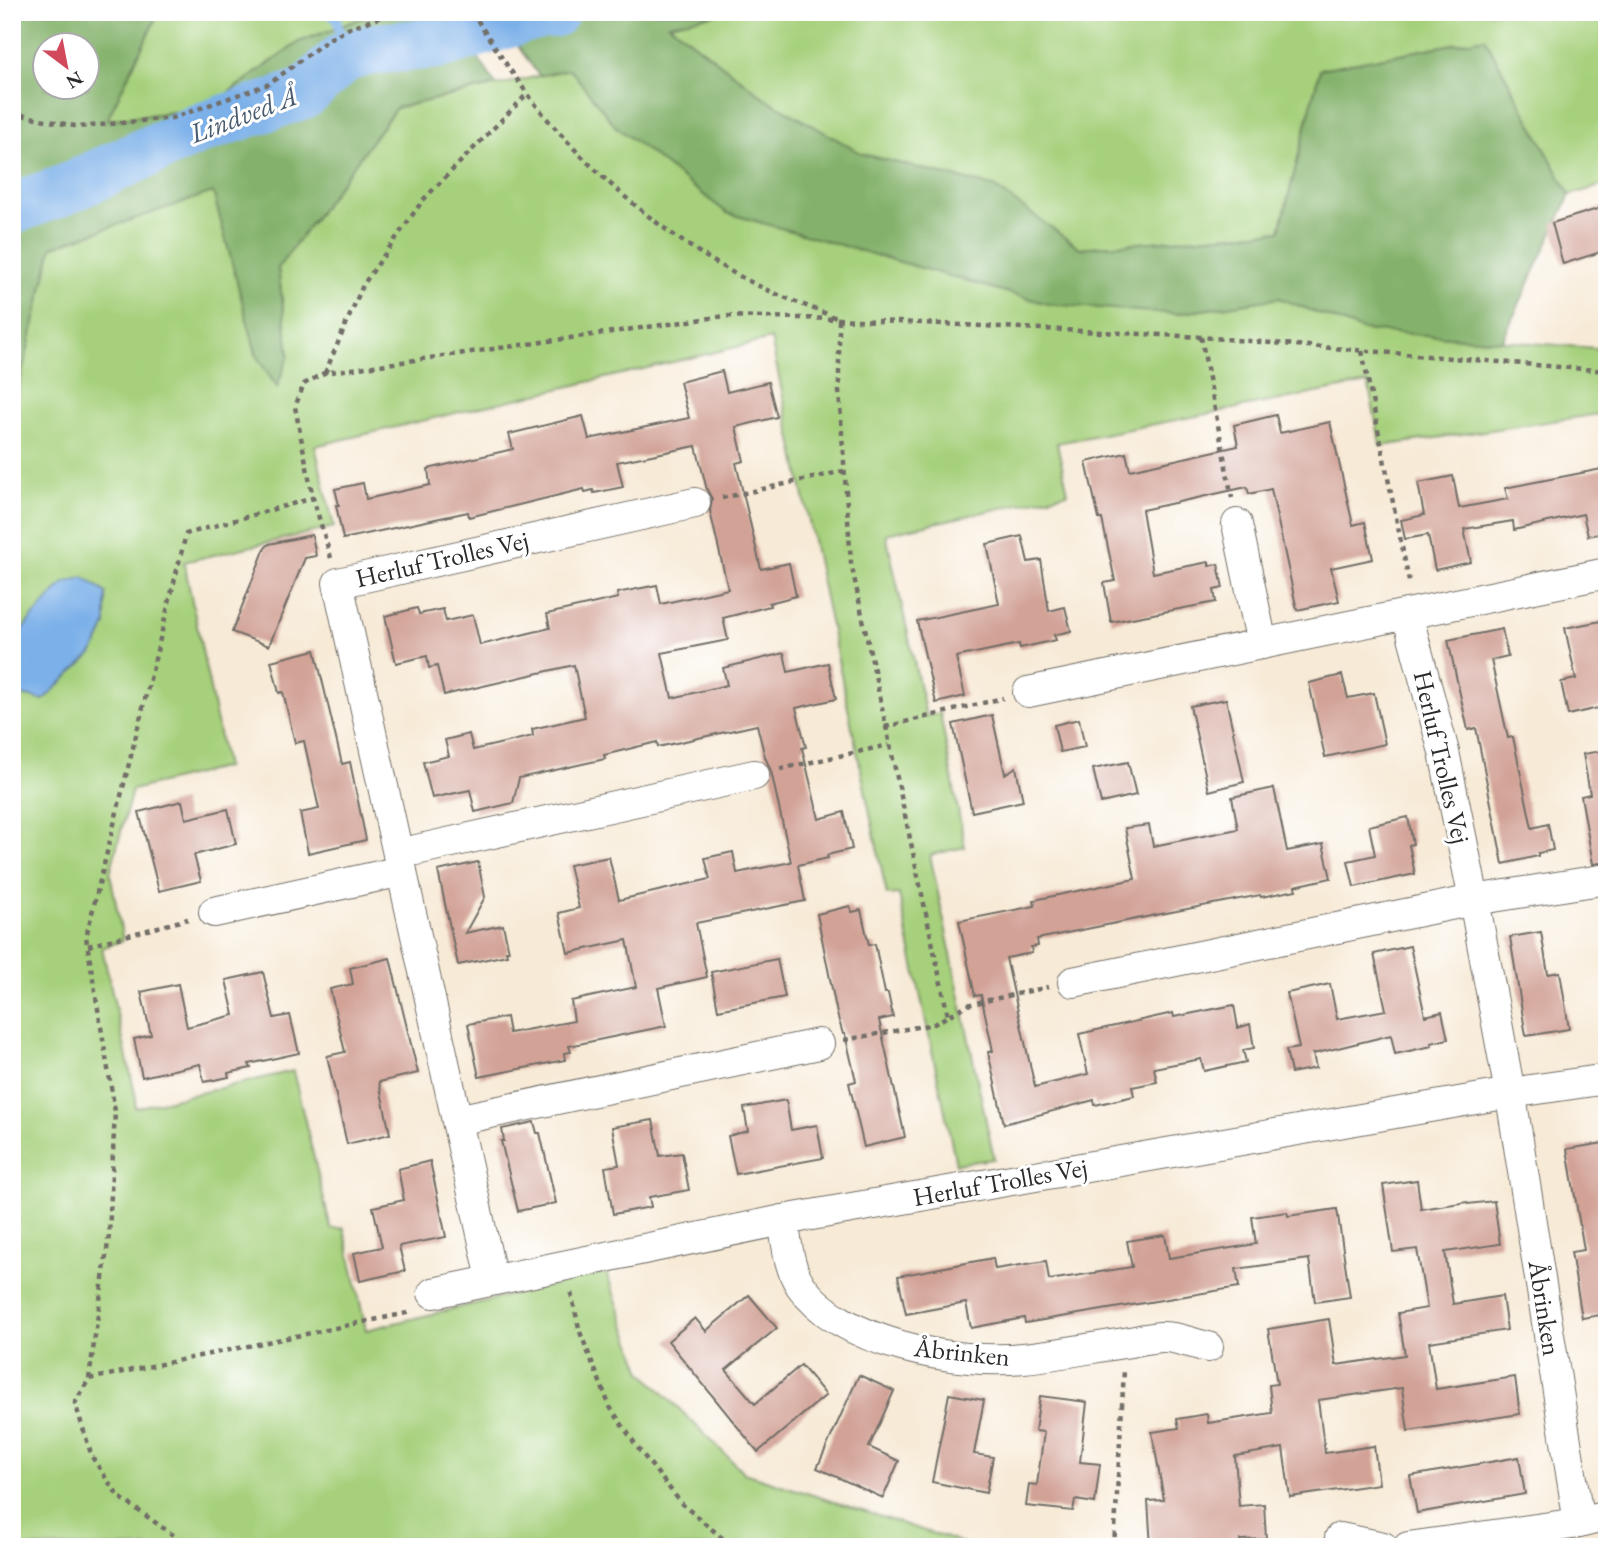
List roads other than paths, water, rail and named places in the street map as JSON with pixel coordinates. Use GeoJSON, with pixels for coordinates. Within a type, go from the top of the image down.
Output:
{"type":"FeatureCollection","features":[{"type":"Feature","properties":{"kind":"street","name":"Herluf Trolles Vej"},"geometry":{"type":"LineString","coordinates":[[492,1279],[338,583],[695,503]]}},
{"type":"Feature","properties":{"kind":"street"},"geometry":{"type":"LineString","coordinates":[[1237,524],[1262,644]]}},
{"type":"Feature","properties":{"kind":"street"},"geometry":{"type":"LineString","coordinates":[[1028,692],[1607,573]]}},
{"type":"Feature","properties":{"kind":"street","name":"Herluf Trolles Vej"},"geometry":{"type":"LineString","coordinates":[[1407,614],[1444,752],[1510,1093]]}},
{"type":"Feature","properties":{"kind":"street"},"geometry":{"type":"LineString","coordinates":[[214,912],[400,862],[754,775]]}},
{"type":"Feature","properties":{"kind":"street"},"geometry":{"type":"LineString","coordinates":[[1073,982],[1474,900],[1607,879]]}},
{"type":"Feature","properties":{"kind":"street"},"geometry":{"type":"LineString","coordinates":[[457,1120],[819,1044]]}},
{"type":"Feature","properties":{"kind":"street","name":"Herluf Trolles Vej"},"geometry":{"type":"LineString","coordinates":[[433,1293],[783,1220],[1510,1093],[1607,1079]]}},
{"type":"Feature","properties":{"kind":"street","name":"Åbrinken"},"geometry":{"type":"LineString","coordinates":[[1408,1547],[1593,1519],[1510,1093]]}},
{"type":"Feature","properties":{"kind":"street","name":"Åbrinken"},"geometry":{"type":"LineString","coordinates":[[783,1220],[791,1264],[799,1283],[810,1298],[851,1326],[899,1344],[949,1355],[1000,1359],[1163,1337],[1208,1348]]}},
{"type":"Feature","properties":{"kind":"street"},"geometry":{"type":"LineString","coordinates":[[1340,1538],[1383,1547]]}},
{"type":"Feature","properties":{"kind":"water"},"geometry":{"type":"Polygon","coordinates":[[[84,577],[106,593],[106,625],[93,653],[43,700],[17,694],[12,679],[12,646],[28,622],[64,583],[84,577]]]}},
{"type":"Feature","properties":{"kind":"waterway"},"geometry":{"type":"LineString","coordinates":[[326,12],[337,19],[344,57]]}},
{"type":"Feature","properties":{"kind":"waterway","name":"Lindved Å"},"geometry":{"type":"LineString","coordinates":[[12,209],[66,189],[196,130],[305,93],[344,57],[372,49],[440,43],[540,13],[554,12]]}}]}
